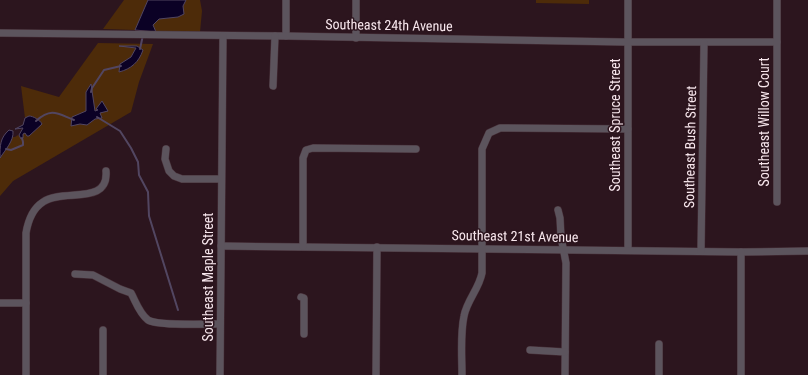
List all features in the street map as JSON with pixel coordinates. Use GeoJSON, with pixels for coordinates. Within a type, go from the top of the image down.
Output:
{"type":"FeatureCollection","features":[{"type":"Feature","properties":{"kind":"street"},"geometry":{"type":"LineString","coordinates":[[286,0],[286,36]]}},
{"type":"Feature","properties":{"kind":"street"},"geometry":{"type":"LineString","coordinates":[[356,0],[356,38]]}},
{"type":"Feature","properties":{"kind":"street","name":"Southeast Spruce Street"},"geometry":{"type":"LineString","coordinates":[[628,0],[628,250]]}},
{"type":"Feature","properties":{"kind":"street","name":"Southeast Willow Court"},"geometry":{"type":"LineString","coordinates":[[777,202],[778,0]]}},
{"type":"Feature","properties":{"kind":"street","name":"Southeast 24th Avenue"},"geometry":{"type":"LineString","coordinates":[[0,33],[704,43],[778,42]]}},
{"type":"Feature","properties":{"kind":"street","name":"Southeast Maple Street"},"geometry":{"type":"LineString","coordinates":[[220,375],[223,36]]}},
{"type":"Feature","properties":{"kind":"street"},"geometry":{"type":"LineString","coordinates":[[272,86],[275,36]]}},
{"type":"Feature","properties":{"kind":"street","name":"Southeast Bush Street"},"geometry":{"type":"LineString","coordinates":[[701,251],[704,43]]}},
{"type":"Feature","properties":{"kind":"street"},"geometry":{"type":"LineString","coordinates":[[462,375],[462,332],[464,315],[468,302],[480,282],[482,273],[482,149],[489,133],[500,128],[628,129]]}},
{"type":"Feature","properties":{"kind":"street"},"geometry":{"type":"LineString","coordinates":[[303,246],[303,158],[306,150],[313,148],[416,149]]}},
{"type":"Feature","properties":{"kind":"street"},"geometry":{"type":"LineString","coordinates":[[166,149],[165,159],[169,171],[174,176],[182,179],[221,179]]}},
{"type":"Feature","properties":{"kind":"street"},"geometry":{"type":"LineString","coordinates":[[26,375],[26,233],[32,212],[42,202],[52,197],[68,194],[88,194],[100,190],[104,185],[106,171]]}},
{"type":"Feature","properties":{"kind":"street"},"geometry":{"type":"LineString","coordinates":[[558,210],[560,218],[560,237],[566,263],[565,375]]}},
{"type":"Feature","properties":{"kind":"street","name":"Southeast 21st Avenue"},"geometry":{"type":"LineString","coordinates":[[221,246],[741,252],[808,251]]}},
{"type":"Feature","properties":{"kind":"street"},"geometry":{"type":"LineString","coordinates":[[376,375],[377,247]]}},
{"type":"Feature","properties":{"kind":"street"},"geometry":{"type":"LineString","coordinates":[[741,252],[741,375]]}},
{"type":"Feature","properties":{"kind":"street"},"geometry":{"type":"LineString","coordinates":[[75,274],[94,275],[120,289],[131,293],[142,314],[149,321],[163,323],[220,324]]}},
{"type":"Feature","properties":{"kind":"street"},"geometry":{"type":"LineString","coordinates":[[301,297],[304,298],[304,334]]}},
{"type":"Feature","properties":{"kind":"street"},"geometry":{"type":"LineString","coordinates":[[0,303],[26,303]]}},
{"type":"Feature","properties":{"kind":"street"},"geometry":{"type":"LineString","coordinates":[[103,330],[103,375]]}},
{"type":"Feature","properties":{"kind":"street"},"geometry":{"type":"LineString","coordinates":[[659,344],[659,375]]}},
{"type":"Feature","properties":{"kind":"street"},"geometry":{"type":"LineString","coordinates":[[530,350],[565,352]]}},
{"type":"Feature","properties":{"kind":"shaded area"},"geometry":{"type":"Polygon","coordinates":[[[124,0],[148,0],[135,30],[103,29],[124,0]]]}},
{"type":"Feature","properties":{"kind":"shaded area"},"geometry":{"type":"Polygon","coordinates":[[[148,0],[186,0],[183,6],[184,14],[178,17],[159,19],[153,25],[156,32],[135,30],[148,0]]]}},
{"type":"Feature","properties":{"kind":"shaded area"},"geometry":{"type":"Polygon","coordinates":[[[186,0],[200,0],[202,11],[200,32],[156,32],[153,25],[159,19],[178,17],[186,0]]]}},
{"type":"Feature","properties":{"kind":"shaded area"},"geometry":{"type":"Polygon","coordinates":[[[536,0],[589,0],[589,4],[536,3],[536,0]]]}},
{"type":"Feature","properties":{"kind":"shaded area"},"geometry":{"type":"Polygon","coordinates":[[[98,43],[153,44],[139,82],[131,112],[13,181],[0,196],[0,158],[12,137],[18,135],[22,139],[23,134],[25,133],[29,136],[39,127],[41,122],[32,116],[25,118],[21,86],[59,97],[98,43]],[[90,85],[86,92],[86,111],[80,124],[87,125],[95,119],[102,118],[99,110],[95,111],[90,85]]]}},
{"type":"Feature","properties":{"kind":"shaded area"},"geometry":{"type":"Polygon","coordinates":[[[119,46],[137,46],[143,50],[134,64],[119,72],[120,64],[131,57],[136,48],[119,46]]]}},
{"type":"Feature","properties":{"kind":"shaded area"},"geometry":{"type":"Polygon","coordinates":[[[91,84],[95,111],[98,110],[96,109],[102,101],[108,111],[100,113],[102,118],[95,119],[87,125],[80,124],[71,126],[72,117],[86,111],[86,92],[91,84]]]}},
{"type":"Feature","properties":{"kind":"shaded area"},"geometry":{"type":"Polygon","coordinates":[[[29,116],[36,118],[42,124],[29,136],[25,133],[23,134],[23,138],[21,139],[19,135],[23,128],[15,129],[23,125],[25,118],[29,116]]]}},
{"type":"Feature","properties":{"kind":"shaded area"},"geometry":{"type":"Polygon","coordinates":[[[9,130],[13,131],[13,135],[9,145],[0,158],[1,142],[9,130]]]}},
{"type":"Feature","properties":{"kind":"waterway"},"geometry":{"type":"LineString","coordinates":[[140,49],[143,35]]}},
{"type":"Feature","properties":{"kind":"waterway"},"geometry":{"type":"LineString","coordinates":[[91,92],[104,70],[121,66]]}},
{"type":"Feature","properties":{"kind":"waterway"},"geometry":{"type":"LineString","coordinates":[[36,121],[46,114],[51,113],[59,114],[74,120]]}},
{"type":"Feature","properties":{"kind":"waterway"},"geometry":{"type":"LineString","coordinates":[[97,117],[120,131],[138,162],[139,175],[148,192],[149,216],[178,310]]}},
{"type":"Feature","properties":{"kind":"waterway"},"geometry":{"type":"LineString","coordinates":[[6,149],[11,150],[23,145],[22,138]]}}]}
